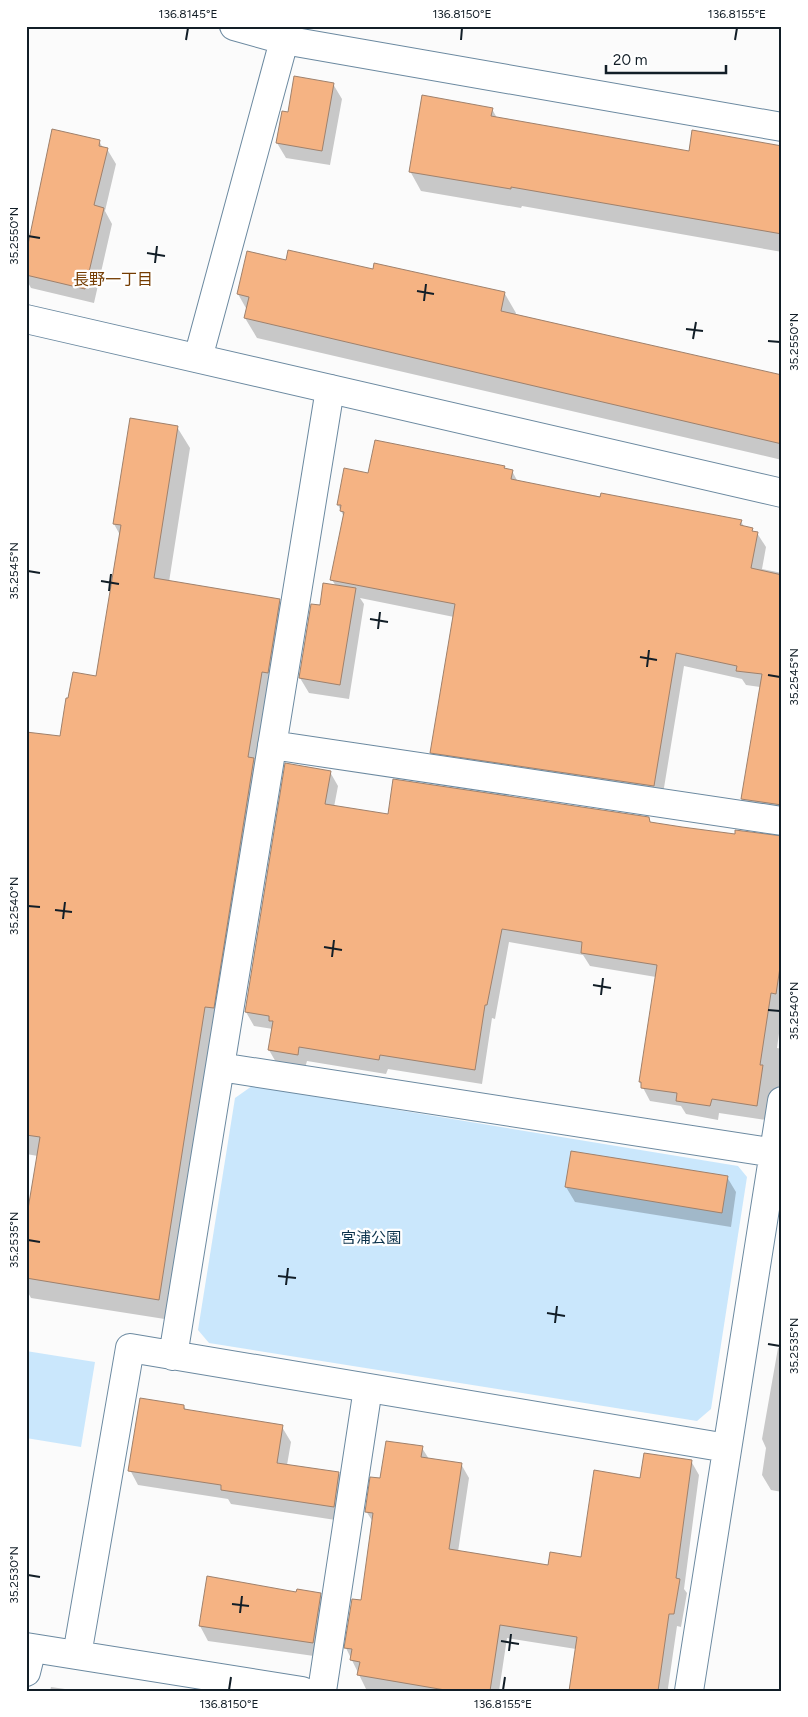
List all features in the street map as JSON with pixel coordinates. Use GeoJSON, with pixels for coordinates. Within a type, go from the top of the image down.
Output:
{"type":"FeatureCollection","features":[{"type":"Feature","properties":{"kind":"street"},"geometry":{"type":"LineString","coordinates":[[234,26],[286,33],[782,127]]}},
{"type":"Feature","properties":{"kind":"street"},"geometry":{"type":"LineString","coordinates":[[198,358],[286,33]]}},
{"type":"Feature","properties":{"kind":"street"},"geometry":{"type":"LineString","coordinates":[[26,319],[782,493]]}},
{"type":"Feature","properties":{"kind":"street"},"geometry":{"type":"LineString","coordinates":[[173,1356],[330,389]]}},
{"type":"Feature","properties":{"kind":"street"},"geometry":{"type":"LineString","coordinates":[[272,745],[782,821]]}},
{"type":"Feature","properties":{"kind":"street"},"geometry":{"type":"LineString","coordinates":[[220,1066],[778,1153]]}},
{"type":"Feature","properties":{"kind":"street"},"geometry":{"type":"LineString","coordinates":[[689,1691],[727,1448],[778,1153],[782,1101]]}},
{"type":"Feature","properties":{"kind":"street"},"geometry":{"type":"LineString","coordinates":[[77,1655],[130,1348],[727,1448]]}},
{"type":"Feature","properties":{"kind":"street"},"geometry":{"type":"LineString","coordinates":[[322,1691],[368,1388]]}},
{"type":"Feature","properties":{"kind":"street"},"geometry":{"type":"LineString","coordinates":[[28,1656],[77,1655],[302,1691]]}},
{"type":"Feature","properties":{"kind":"green space","name":"宮浦公園"},"geometry":{"type":"Polygon","coordinates":[[[252,1086],[738,1166],[747,1177],[711,1409],[697,1421],[209,1343],[198,1330],[235,1098],[252,1086]]]}},
{"type":"Feature","properties":{"kind":"green space"},"geometry":{"type":"Polygon","coordinates":[[[26,1351],[95,1362],[81,1447],[26,1438],[26,1351]]]}},
{"type":"Feature","properties":{"kind":"building"},"geometry":{"type":"Polygon","coordinates":[[[294,76],[334,83],[322,151],[276,143],[282,111],[288,112],[294,76]]]}},
{"type":"Feature","properties":{"kind":"building"},"geometry":{"type":"Polygon","coordinates":[[[422,95],[493,108],[491,116],[689,151],[692,130],[782,146],[782,234],[511,187],[511,189],[409,172],[422,95]]]}},
{"type":"Feature","properties":{"kind":"building"},"geometry":{"type":"Polygon","coordinates":[[[52,129],[100,140],[99,146],[108,148],[94,205],[104,208],[85,289],[26,275],[26,254],[52,129]]]}},
{"type":"Feature","properties":{"kind":"building"},"geometry":{"type":"Polygon","coordinates":[[[288,250],[373,269],[374,263],[505,292],[501,311],[782,375],[782,444],[244,318],[249,297],[237,294],[247,251],[286,260],[288,250]]]}},
{"type":"Feature","properties":{"kind":"building"},"geometry":{"type":"Polygon","coordinates":[[[130,418],[178,426],[154,578],[280,599],[268,673],[262,672],[248,757],[254,758],[214,1008],[205,1007],[159,1300],[26,1278],[26,1221],[40,1137],[26,1135],[26,732],[60,736],[66,698],[68,698],[73,672],[96,676],[121,525],[113,524],[130,418]]]}},
{"type":"Feature","properties":{"kind":"building"},"geometry":{"type":"Polygon","coordinates":[[[375,440],[505,466],[504,468],[513,470],[511,479],[600,497],[601,493],[742,520],[740,525],[753,528],[752,531],[758,532],[751,568],[782,575],[782,805],[741,799],[762,674],[736,671],[737,666],[676,653],[654,786],[430,753],[455,604],[330,580],[344,512],[340,511],[341,505],[337,505],[344,468],[368,473],[375,440]]]}},
{"type":"Feature","properties":{"kind":"building"},"geometry":{"type":"Polygon","coordinates":[[[323,583],[356,588],[340,685],[299,678],[311,604],[320,605],[323,583]]]}},
{"type":"Feature","properties":{"kind":"building"},"geometry":{"type":"Polygon","coordinates":[[[285,763],[331,771],[325,804],[388,814],[393,779],[649,817],[650,822],[682,827],[735,834],[735,830],[782,836],[782,954],[776,994],[771,993],[760,1065],[763,1065],[757,1106],[712,1099],[710,1106],[676,1101],[677,1093],[641,1088],[641,1082],[639,1082],[657,965],[581,953],[582,942],[502,929],[487,1005],[485,1005],[475,1070],[380,1055],[379,1060],[299,1047],[298,1055],[268,1050],[273,1021],[269,1021],[269,1016],[245,1012],[285,763]]]}},
{"type":"Feature","properties":{"kind":"building"},"geometry":{"type":"Polygon","coordinates":[[[571,1151],[728,1176],[722,1213],[565,1187],[571,1151]]]}},
{"type":"Feature","properties":{"kind":"building"},"geometry":{"type":"Polygon","coordinates":[[[140,1398],[184,1405],[184,1409],[283,1425],[277,1463],[339,1472],[334,1507],[221,1490],[221,1485],[128,1471],[140,1398]]]}},
{"type":"Feature","properties":{"kind":"building"},"geometry":{"type":"Polygon","coordinates":[[[386,1441],[423,1446],[421,1457],[462,1463],[449,1549],[548,1565],[550,1552],[581,1557],[594,1470],[640,1478],[644,1453],[692,1460],[676,1578],[680,1579],[674,1614],[669,1614],[658,1691],[569,1691],[577,1637],[500,1625],[490,1691],[451,1691],[357,1675],[360,1662],[350,1660],[352,1649],[344,1648],[352,1599],[361,1600],[373,1513],[365,1512],[370,1477],[380,1478],[386,1441]]]}},
{"type":"Feature","properties":{"kind":"building"},"geometry":{"type":"Polygon","coordinates":[[[207,1576],[296,1592],[297,1589],[321,1593],[313,1643],[199,1626],[207,1576]]]}},
{"type":"Feature","properties":{"kind":"district","name":"長野一丁目"},"geometry":{"type":"Point","coordinates":[113,279]}}]}
